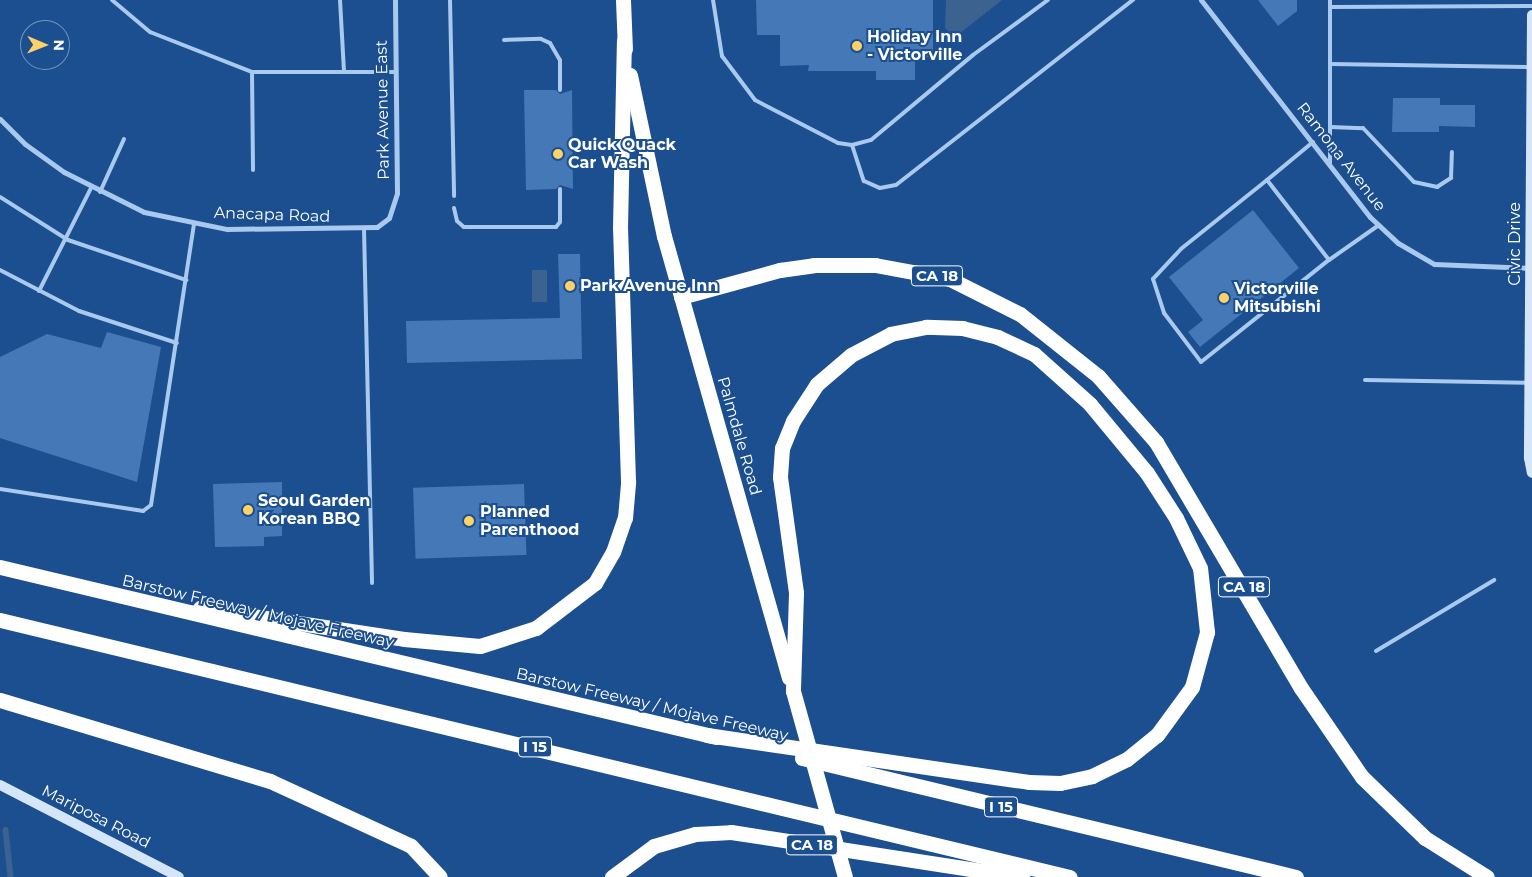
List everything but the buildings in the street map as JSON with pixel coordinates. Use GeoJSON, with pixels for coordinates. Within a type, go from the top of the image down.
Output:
{"type":"FeatureCollection","features":[{"type":"Feature","properties":{"kind":"highway","name":"Palmdale Road"},"geometry":{"type":"LineString","coordinates":[[623,0],[624,41],[649,179],[845,877]]}},
{"type":"Feature","properties":{"kind":"highway"},"geometry":{"type":"LineString","coordinates":[[80,589],[404,639],[480,646],[536,628],[595,583],[613,552],[625,518],[628,481],[620,228],[624,41]]}},
{"type":"Feature","properties":{"kind":"highway","name":"CA 18"},"geometry":{"type":"LineString","coordinates":[[681,297],[780,270],[814,265],[876,265],[950,279],[1020,314],[1091,369],[1156,442],[1306,696],[1362,776],[1424,838],[1488,877]]}},
{"type":"Feature","properties":{"kind":"highway"},"geometry":{"type":"LineString","coordinates":[[707,735],[1029,782],[1060,783],[1092,776],[1127,759],[1157,735],[1192,687],[1207,632],[1200,568],[1176,518],[1147,473],[1090,404],[1041,359],[1007,340],[963,328],[926,327],[891,334],[851,355],[817,384],[792,421],[782,448],[780,477],[796,593],[793,692]]}},
{"type":"Feature","properties":{"kind":"highway","name":"Barstow Freeway / Mojave Freeway"},"geometry":{"type":"LineString","coordinates":[[0,567],[80,589],[707,735],[1296,877]]}},
{"type":"Feature","properties":{"kind":"highway","name":"I 15"},"geometry":{"type":"LineString","coordinates":[[0,620],[1070,877]]}},
{"type":"Feature","properties":{"kind":"highway"},"geometry":{"type":"LineString","coordinates":[[0,700],[270,781],[411,846],[440,877]]}},
{"type":"Feature","properties":{"kind":"highway","name":"CA 18"},"geometry":{"type":"LineString","coordinates":[[612,877],[625,864],[654,846],[695,834],[731,832],[1023,877]]}},
{"type":"Feature","properties":{"kind":"street","name":"Park Avenue East"},"geometry":{"type":"LineString","coordinates":[[389,218],[397,193],[394,0]]}},
{"type":"Feature","properties":{"kind":"street","name":"Ramona Avenue"},"geometry":{"type":"LineString","coordinates":[[1201,0],[1379,225],[1398,243],[1434,264],[1531,268]]}},
{"type":"Feature","properties":{"kind":"street","name":"Civic Drive"},"geometry":{"type":"LineString","coordinates":[[1532,16],[1529,383],[1532,473]]}},
{"type":"Feature","properties":{"kind":"street","name":"Anacapa Road"},"geometry":{"type":"LineString","coordinates":[[0,119],[25,144],[91,188],[144,212],[194,224],[227,229],[364,229],[377,228],[389,218]]}},
{"type":"Feature","properties":{"kind":"street","name":"Mariposa Road"},"geometry":{"type":"LineString","coordinates":[[0,785],[179,877]]}},
{"type":"Feature","properties":{"kind":"lane"},"geometry":{"type":"LineString","coordinates":[[112,0],[150,32],[252,72],[396,72]]}},
{"type":"Feature","properties":{"kind":"lane"},"geometry":{"type":"LineString","coordinates":[[340,0],[344,72]]}},
{"type":"Feature","properties":{"kind":"lane"},"geometry":{"type":"LineString","coordinates":[[450,0],[454,196]]}},
{"type":"Feature","properties":{"kind":"lane"},"geometry":{"type":"LineString","coordinates":[[713,0],[722,56],[755,100],[838,143],[852,145],[871,140],[973,55],[1048,0]]}},
{"type":"Feature","properties":{"kind":"lane"},"geometry":{"type":"LineString","coordinates":[[852,145],[864,181],[880,188],[896,185],[1133,0]]}},
{"type":"Feature","properties":{"kind":"lane"},"geometry":{"type":"LineString","coordinates":[[1330,0],[1330,163]]}},
{"type":"Feature","properties":{"kind":"lane"},"geometry":{"type":"LineString","coordinates":[[1330,7],[1532,6]]}},
{"type":"Feature","properties":{"kind":"lane"},"geometry":{"type":"LineString","coordinates":[[504,40],[540,39],[550,43],[560,60],[560,90]]}},
{"type":"Feature","properties":{"kind":"lane"},"geometry":{"type":"LineString","coordinates":[[1330,64],[1532,67]]}},
{"type":"Feature","properties":{"kind":"lane"},"geometry":{"type":"LineString","coordinates":[[252,72],[253,170]]}},
{"type":"Feature","properties":{"kind":"lane"},"geometry":{"type":"LineString","coordinates":[[1330,127],[1363,128],[1414,182],[1437,187],[1451,178],[1452,152]]}},
{"type":"Feature","properties":{"kind":"lane"},"geometry":{"type":"LineString","coordinates":[[100,193],[124,140]]}},
{"type":"Feature","properties":{"kind":"lane"},"geometry":{"type":"LineString","coordinates":[[1313,142],[1181,249],[1153,279],[1164,313],[1201,362],[1330,260],[1379,225]]}},
{"type":"Feature","properties":{"kind":"lane"},"geometry":{"type":"LineString","coordinates":[[1267,180],[1330,260]]}},
{"type":"Feature","properties":{"kind":"lane"},"geometry":{"type":"LineString","coordinates":[[38,291],[91,188]]}},
{"type":"Feature","properties":{"kind":"lane"},"geometry":{"type":"LineString","coordinates":[[454,208],[457,221],[464,227],[556,227],[560,222],[560,189]]}},
{"type":"Feature","properties":{"kind":"lane"},"geometry":{"type":"LineString","coordinates":[[0,197],[64,238],[186,280]]}},
{"type":"Feature","properties":{"kind":"lane"},"geometry":{"type":"LineString","coordinates":[[0,489],[143,511],[151,505],[194,224]]}},
{"type":"Feature","properties":{"kind":"lane"},"geometry":{"type":"LineString","coordinates":[[364,229],[372,583]]}},
{"type":"Feature","properties":{"kind":"lane"},"geometry":{"type":"LineString","coordinates":[[0,270],[79,311],[177,343]]}},
{"type":"Feature","properties":{"kind":"lane"},"geometry":{"type":"LineString","coordinates":[[1365,380],[1529,383]]}},
{"type":"Feature","properties":{"kind":"lane"},"geometry":{"type":"LineString","coordinates":[[1376,651],[1494,580]]}},
{"type":"Feature","properties":{"kind":"water"},"geometry":{"type":"Polygon","coordinates":[[[946,0],[1002,0],[955,37],[945,28],[946,0]]]}},
{"type":"Feature","properties":{"kind":"water"},"geometry":{"type":"Polygon","coordinates":[[[532,270],[547,270],[547,302],[532,302],[532,270]]]}},
{"type":"Feature","properties":{"kind":"waterway"},"geometry":{"type":"LineString","coordinates":[[6,830],[11,877]]}},
{"type":"Feature","properties":{"kind":"place","name":"Holiday Inn - Victorville"},"geometry":{"type":"Point","coordinates":[857,46]}},
{"type":"Feature","properties":{"kind":"place","name":"Quick Quack Car Wash"},"geometry":{"type":"Point","coordinates":[558,154]}},
{"type":"Feature","properties":{"kind":"place","name":"Park Avenue Inn"},"geometry":{"type":"Point","coordinates":[570,286]}},
{"type":"Feature","properties":{"kind":"place","name":"Victorville Mitsubishi"},"geometry":{"type":"Point","coordinates":[1224,298]}},
{"type":"Feature","properties":{"kind":"place","name":"Seoul Garden Korean BBQ"},"geometry":{"type":"Point","coordinates":[248,510]}},
{"type":"Feature","properties":{"kind":"place","name":"Planned Parenthood"},"geometry":{"type":"Point","coordinates":[469,521]}}]}
